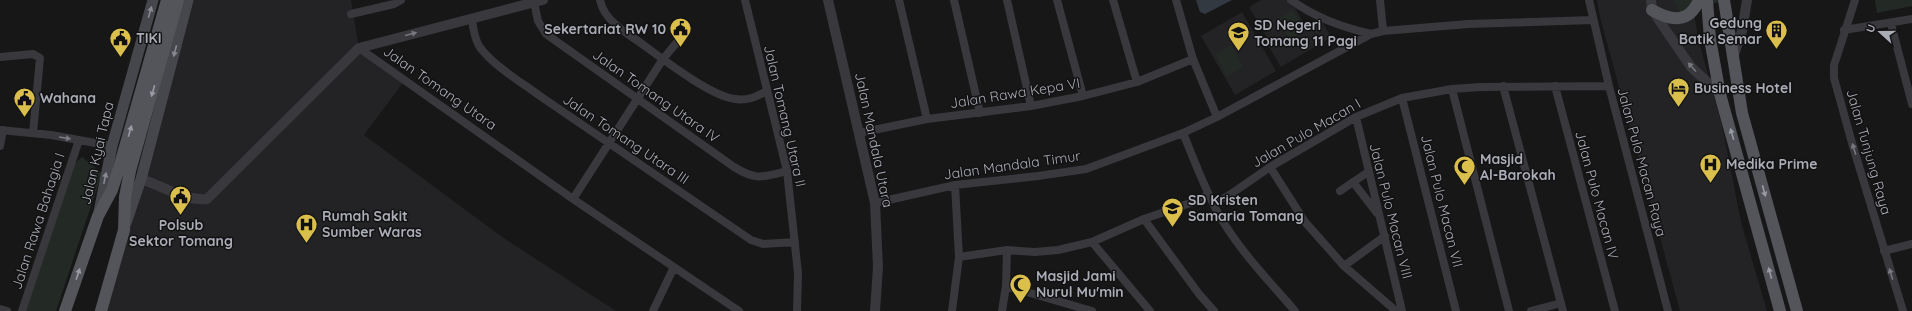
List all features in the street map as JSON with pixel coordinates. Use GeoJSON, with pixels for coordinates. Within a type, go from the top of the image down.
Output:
{"type":"FeatureCollection","features":[{"type":"Feature","properties":{"kind":"main road","name":"Jalan Kyai Tapa"},"geometry":{"type":"LineString","coordinates":[[65,311],[98,216],[112,146],[153,0]]}},
{"type":"Feature","properties":{"kind":"main road"},"geometry":{"type":"LineString","coordinates":[[124,230],[125,170],[167,0]]}},
{"type":"Feature","properties":{"kind":"main road"},"geometry":{"type":"LineString","coordinates":[[98,216],[125,170],[178,0]]}},
{"type":"Feature","properties":{"kind":"main road"},"geometry":{"type":"LineString","coordinates":[[101,311],[124,230],[141,179],[188,0]]}},
{"type":"Feature","properties":{"kind":"main road"},"geometry":{"type":"LineString","coordinates":[[1651,5],[1669,18],[1678,18],[1689,15],[1695,10],[1699,0]]}},
{"type":"Feature","properties":{"kind":"main road"},"geometry":{"type":"LineString","coordinates":[[1707,0],[1710,39],[1720,94],[1780,311]]}},
{"type":"Feature","properties":{"kind":"main road"},"geometry":{"type":"LineString","coordinates":[[1724,0],[1742,113],[1797,311]]}},
{"type":"Feature","properties":{"kind":"street"},"geometry":{"type":"LineString","coordinates":[[351,14],[394,4],[401,0]]}},
{"type":"Feature","properties":{"kind":"street"},"geometry":{"type":"LineString","coordinates":[[600,0],[607,17],[615,24],[663,59],[717,94],[735,99],[754,98],[767,91]]}},
{"type":"Feature","properties":{"kind":"street","name":"Jalan Tomang Utara II"},"geometry":{"type":"LineString","coordinates":[[745,0],[786,171],[798,273],[797,311]]}},
{"type":"Feature","properties":{"kind":"street","name":"Jalan Mandala Utara"},"geometry":{"type":"LineString","coordinates":[[828,0],[875,203],[878,267],[875,311]]}},
{"type":"Feature","properties":{"kind":"street"},"geometry":{"type":"LineString","coordinates":[[899,0],[927,119]]}},
{"type":"Feature","properties":{"kind":"street"},"geometry":{"type":"LineString","coordinates":[[954,0],[980,113]]}},
{"type":"Feature","properties":{"kind":"street"},"geometry":{"type":"LineString","coordinates":[[1007,0],[1031,106]]}},
{"type":"Feature","properties":{"kind":"street"},"geometry":{"type":"LineString","coordinates":[[1057,0],[1083,96]]}},
{"type":"Feature","properties":{"kind":"street"},"geometry":{"type":"LineString","coordinates":[[1113,0],[1137,82]]}},
{"type":"Feature","properties":{"kind":"street"},"geometry":{"type":"LineString","coordinates":[[1176,0],[1193,59],[1216,117]]}},
{"type":"Feature","properties":{"kind":"street"},"geometry":{"type":"LineString","coordinates":[[1291,0],[1308,12],[1341,27],[1371,34],[1383,31],[1468,24],[1593,20]]}},
{"type":"Feature","properties":{"kind":"street"},"geometry":{"type":"LineString","coordinates":[[1380,0],[1383,31]]}},
{"type":"Feature","properties":{"kind":"street","name":"Jalan Pulo Macan Raya"},"geometry":{"type":"LineString","coordinates":[[1589,0],[1608,86],[1668,311]]}},
{"type":"Feature","properties":{"kind":"street"},"geometry":{"type":"LineString","coordinates":[[1733,61],[1742,31],[1747,0]]}},
{"type":"Feature","properties":{"kind":"street","name":"Jalan Tunjung Raya"},"geometry":{"type":"LineString","coordinates":[[1855,0],[1844,30],[1834,65],[1834,78],[1902,311]]}},
{"type":"Feature","properties":{"kind":"street"},"geometry":{"type":"LineString","coordinates":[[141,179],[186,197],[207,200],[359,48],[539,1]]}},
{"type":"Feature","properties":{"kind":"street","name":"Jalan Tomang Utara IV"},"geometry":{"type":"LineString","coordinates":[[539,1],[538,21],[546,34],[638,100],[748,175],[753,177],[763,177],[786,171]]}},
{"type":"Feature","properties":{"kind":"street"},"geometry":{"type":"LineString","coordinates":[[1651,5],[1691,67],[1720,94]]}},
{"type":"Feature","properties":{"kind":"street","name":"Jalan Tomang Utara III"},"geometry":{"type":"LineString","coordinates":[[472,18],[474,35],[481,50],[507,72],[609,143],[751,240],[763,244],[794,242]]}},
{"type":"Feature","properties":{"kind":"street"},"geometry":{"type":"LineString","coordinates":[[1844,30],[1891,24],[1912,19]]}},
{"type":"Feature","properties":{"kind":"street"},"geometry":{"type":"LineString","coordinates":[[1891,24],[1912,104]]}},
{"type":"Feature","properties":{"kind":"street","name":"Jalan Mandala Timur"},"geometry":{"type":"LineString","coordinates":[[875,203],[955,185],[1086,169],[1183,133],[1216,117],[1371,34]]}},
{"type":"Feature","properties":{"kind":"street"},"geometry":{"type":"LineString","coordinates":[[572,199],[638,100],[663,59],[683,35]]}},
{"type":"Feature","properties":{"kind":"street","name":"Jalan Tomang Utara"},"geometry":{"type":"LineString","coordinates":[[359,48],[572,199],[739,311]]}},
{"type":"Feature","properties":{"kind":"street"},"geometry":{"type":"LineString","coordinates":[[0,57],[33,54],[40,58],[33,133]]}},
{"type":"Feature","properties":{"kind":"street","name":"Jalan Rawa Kepa VI"},"geometry":{"type":"LineString","coordinates":[[859,133],[927,119],[1031,106],[1083,96],[1137,82],[1193,59]]}},
{"type":"Feature","properties":{"kind":"street"},"geometry":{"type":"LineString","coordinates":[[1503,86],[1562,307],[1531,311]]}},
{"type":"Feature","properties":{"kind":"street","name":"Jalan Pulo Macan I"},"geometry":{"type":"LineString","coordinates":[[1213,203],[1229,195],[1270,167],[1356,117],[1402,98],[1452,89],[1503,86],[1608,86]]}},
{"type":"Feature","properties":{"kind":"street","name":"Jalan Pulo Macan IV"},"geometry":{"type":"LineString","coordinates":[[1555,86],[1615,311]]}},
{"type":"Feature","properties":{"kind":"street"},"geometry":{"type":"LineString","coordinates":[[1452,89],[1510,311]]}},
{"type":"Feature","properties":{"kind":"street","name":"Jalan Pulo Macan VII"},"geometry":{"type":"LineString","coordinates":[[1402,98],[1456,311]]}},
{"type":"Feature","properties":{"kind":"street","name":"Jalan Pulo Macan VIII"},"geometry":{"type":"LineString","coordinates":[[1356,117],[1402,311]]}},
{"type":"Feature","properties":{"kind":"street"},"geometry":{"type":"LineString","coordinates":[[0,146],[2,130],[33,133],[112,146]]}},
{"type":"Feature","properties":{"kind":"street"},"geometry":{"type":"LineString","coordinates":[[1183,133],[1208,194],[1233,237],[1295,311]]}},
{"type":"Feature","properties":{"kind":"street","name":"Jalan Rawa Bahagia I"},"geometry":{"type":"LineString","coordinates":[[22,311],[79,140]]}},
{"type":"Feature","properties":{"kind":"street"},"geometry":{"type":"LineString","coordinates":[[1270,167],[1305,222],[1344,266],[1396,311]]}},
{"type":"Feature","properties":{"kind":"street"},"geometry":{"type":"LineString","coordinates":[[1340,191],[1368,172]]}},
{"type":"Feature","properties":{"kind":"street"},"geometry":{"type":"LineString","coordinates":[[1353,182],[1380,217]]}},
{"type":"Feature","properties":{"kind":"street"},"geometry":{"type":"LineString","coordinates":[[952,311],[959,258],[955,185]]}},
{"type":"Feature","properties":{"kind":"street"},"geometry":{"type":"LineString","coordinates":[[959,258],[1007,250],[1035,252],[1058,250],[1092,242],[1144,219],[1199,200],[1208,194]]}},
{"type":"Feature","properties":{"kind":"street"},"geometry":{"type":"LineString","coordinates":[[1144,219],[1199,294],[1214,311]]}},
{"type":"Feature","properties":{"kind":"street"},"geometry":{"type":"LineString","coordinates":[[1344,266],[1385,236]]}},
{"type":"Feature","properties":{"kind":"street"},"geometry":{"type":"LineString","coordinates":[[1092,242],[1150,311]]}},
{"type":"Feature","properties":{"kind":"street"},"geometry":{"type":"LineString","coordinates":[[1884,251],[1912,244]]}},
{"type":"Feature","properties":{"kind":"street"},"geometry":{"type":"LineString","coordinates":[[1002,311],[1006,286],[1007,250]]}},
{"type":"Feature","properties":{"kind":"street"},"geometry":{"type":"LineString","coordinates":[[653,311],[674,267]]}},
{"type":"Feature","properties":{"kind":"street"},"geometry":{"type":"LineString","coordinates":[[1006,286],[1071,308],[1092,311]]}},
{"type":"Feature","properties":{"kind":"street"},"geometry":{"type":"LineString","coordinates":[[0,309],[7,311]]}},
{"type":"Feature","properties":{"kind":"shaded area"},"geometry":{"type":"Polygon","coordinates":[[[193,0],[351,0],[359,48],[405,80],[364,135],[505,239],[616,311],[106,311],[193,0]]]}},
{"type":"Feature","properties":{"kind":"shaded area"},"geometry":{"type":"Polygon","coordinates":[[[1196,0],[1232,0],[1205,14],[1200,12],[1196,0]]]}},
{"type":"Feature","properties":{"kind":"shaded area"},"geometry":{"type":"Polygon","coordinates":[[[1261,0],[1286,0],[1295,8],[1307,29],[1322,21],[1331,37],[1281,67],[1264,39],[1267,37],[1249,7],[1261,0]]]}},
{"type":"Feature","properties":{"kind":"shaded area"},"geometry":{"type":"Polygon","coordinates":[[[1597,0],[1692,0],[1698,38],[1722,125],[1741,222],[1767,311],[1680,311],[1600,17],[1597,0]]]}},
{"type":"Feature","properties":{"kind":"shaded area"},"geometry":{"type":"Polygon","coordinates":[[[1673,0],[1723,0],[1683,16],[1673,0]]]}},
{"type":"Feature","properties":{"kind":"shaded area"},"geometry":{"type":"Polygon","coordinates":[[[1875,0],[1912,0],[1912,6],[1877,13],[1875,0]]]}},
{"type":"Feature","properties":{"kind":"shaded area"},"geometry":{"type":"Polygon","coordinates":[[[1293,10],[1305,30],[1289,39],[1278,19],[1293,10]]]}},
{"type":"Feature","properties":{"kind":"shaded area","name":"SD Negeri Tomang 11 Pagi"},"geometry":{"type":"Polygon","coordinates":[[[1242,12],[1276,71],[1235,95],[1201,36],[1242,12]]]}},
{"type":"Feature","properties":{"kind":"shaded area"},"geometry":{"type":"Polygon","coordinates":[[[1231,45],[1243,67],[1227,76],[1215,54],[1231,45]]]}},
{"type":"Feature","properties":{"kind":"shaded area"},"geometry":{"type":"Polygon","coordinates":[[[82,157],[102,173],[56,311],[23,311],[75,163],[82,157]]]}},
{"type":"Feature","properties":{"kind":"place","name":"Sekertariat RW 10"},"geometry":{"type":"Point","coordinates":[681,48]}},
{"type":"Feature","properties":{"kind":"place","name":"Gedung Batik Semar"},"geometry":{"type":"Point","coordinates":[1777,50]}},
{"type":"Feature","properties":{"kind":"place","name":"SD Negeri Tomang 11 Pagi"},"geometry":{"type":"Point","coordinates":[1239,52]}},
{"type":"Feature","properties":{"kind":"place","name":"TIKI"},"geometry":{"type":"Point","coordinates":[120,58]}},
{"type":"Feature","properties":{"kind":"place","name":"Business Hotel"},"geometry":{"type":"Point","coordinates":[1679,108]}},
{"type":"Feature","properties":{"kind":"place","name":"Wahana"},"geometry":{"type":"Point","coordinates":[24,118]}},
{"type":"Feature","properties":{"kind":"place","name":"Medika Prime"},"geometry":{"type":"Point","coordinates":[1710,184]}},
{"type":"Feature","properties":{"kind":"place","name":"Masjid Al-Barokah"},"geometry":{"type":"Point","coordinates":[1465,186]}},
{"type":"Feature","properties":{"kind":"place","name":"Polsub Sektor Tomang"},"geometry":{"type":"Point","coordinates":[181,216]}},
{"type":"Feature","properties":{"kind":"place","name":"SD Kristen Samaria Tomang"},"geometry":{"type":"Point","coordinates":[1172,228]}},
{"type":"Feature","properties":{"kind":"place","name":"Rumah Sakit Sumber Waras"},"geometry":{"type":"Point","coordinates":[307,244]}},
{"type":"Feature","properties":{"kind":"place","name":"Masjid Jami Nurul Mu'min"},"geometry":{"type":"Point","coordinates":[1020,304]}}]}
